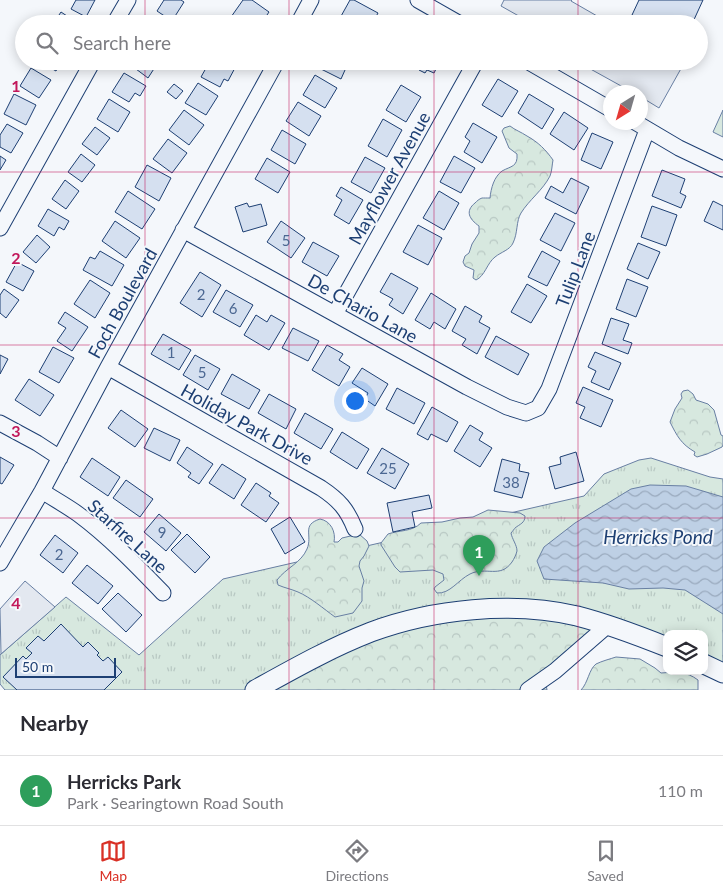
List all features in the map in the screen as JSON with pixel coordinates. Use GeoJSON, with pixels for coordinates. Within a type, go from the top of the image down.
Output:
{"type":"FeatureCollection","features":[{"type":"Feature","properties":{"kind":"main road"},"geometry":{"type":"LineString","coordinates":[[255,690],[319,655],[369,633],[432,616],[468,610],[525,610],[575,616],[630,632],[663,645]]}},
{"type":"Feature","properties":{"kind":"main road"},"geometry":{"type":"LineString","coordinates":[[708,666],[723,673]]}},
{"type":"Feature","properties":{"kind":"street"},"geometry":{"type":"LineString","coordinates":[[119,15],[128,0]]}},
{"type":"Feature","properties":{"kind":"street"},"geometry":{"type":"LineString","coordinates":[[303,15],[311,0]]}},
{"type":"Feature","properties":{"kind":"street"},"geometry":{"type":"LineString","coordinates":[[418,0],[444,15]]}},
{"type":"Feature","properties":{"kind":"street"},"geometry":{"type":"LineString","coordinates":[[0,228],[88,70]]}},
{"type":"Feature","properties":{"kind":"street","name":"Foch Boulevard"},"geometry":{"type":"LineString","coordinates":[[0,563],[42,492],[108,367],[272,70]]}},
{"type":"Feature","properties":{"kind":"street","name":"Mayflower Avenue"},"geometry":{"type":"LineString","coordinates":[[335,314],[471,70]]}},
{"type":"Feature","properties":{"kind":"street"},"geometry":{"type":"LineString","coordinates":[[543,70],[603,105]]}},
{"type":"Feature","properties":{"kind":"street","name":"Tulip Lane"},"geometry":{"type":"LineString","coordinates":[[526,414],[538,408],[549,390],[640,130]]}},
{"type":"Feature","properties":{"kind":"street"},"geometry":{"type":"LineString","coordinates":[[648,130],[679,148],[723,169]]}},
{"type":"Feature","properties":{"kind":"street","name":"De Chario Lane"},"geometry":{"type":"LineString","coordinates":[[183,230],[467,387],[507,407],[526,414]]}},
{"type":"Feature","properties":{"kind":"street","name":"Holiday Park Drive"},"geometry":{"type":"LineString","coordinates":[[108,367],[322,488],[344,507],[350,515],[355,529]]}},
{"type":"Feature","properties":{"kind":"street"},"geometry":{"type":"LineString","coordinates":[[0,423],[60,458]]}},
{"type":"Feature","properties":{"kind":"street","name":"Starfire Lane"},"geometry":{"type":"LineString","coordinates":[[42,492],[78,514],[107,537],[163,593]]}},
{"type":"Feature","properties":{"kind":"street"},"geometry":{"type":"LineString","coordinates":[[528,690],[555,671],[608,625]]}},
{"type":"Feature","properties":{"kind":"green space"},"geometry":{"type":"Polygon","coordinates":[[[723,110],[723,137],[713,132],[723,110]]]}},
{"type":"Feature","properties":{"kind":"green space"},"geometry":{"type":"Polygon","coordinates":[[[510,126],[542,146],[553,160],[551,172],[544,186],[521,213],[512,245],[497,255],[482,276],[476,280],[473,278],[474,270],[465,266],[463,262],[479,233],[479,226],[473,221],[469,212],[479,199],[490,198],[497,176],[515,164],[517,154],[509,148],[502,131],[510,126]]]}},
{"type":"Feature","properties":{"kind":"green space"},"geometry":{"type":"Polygon","coordinates":[[[688,390],[696,400],[708,404],[714,410],[721,435],[723,436],[722,447],[697,457],[694,455],[695,452],[680,439],[670,422],[682,398],[681,394],[683,391],[688,390]]]}},
{"type":"Feature","properties":{"kind":"green space"},"geometry":{"type":"Polygon","coordinates":[[[651,458],[710,477],[723,479],[723,673],[708,666],[708,630],[663,630],[663,646],[608,625],[255,690],[5,690],[0,684],[0,655],[66,597],[139,655],[223,579],[584,496],[604,474],[639,460],[651,458]]]}},
{"type":"Feature","properties":{"kind":"green space"},"geometry":{"type":"Polygon","coordinates":[[[488,510],[520,513],[525,516],[523,522],[511,533],[517,551],[513,560],[503,570],[482,571],[470,574],[442,593],[437,593],[434,589],[444,580],[443,574],[433,570],[400,572],[381,545],[388,534],[410,529],[421,523],[473,517],[488,510]]]}},
{"type":"Feature","properties":{"kind":"green space"},"geometry":{"type":"Polygon","coordinates":[[[320,519],[327,522],[332,528],[334,542],[359,534],[367,541],[369,546],[359,566],[364,581],[362,601],[353,613],[335,617],[303,594],[278,585],[277,580],[304,554],[309,544],[309,527],[314,521],[320,519]]]}},
{"type":"Feature","properties":{"kind":"green space"},"geometry":{"type":"Polygon","coordinates":[[[468,610],[608,625],[545,678],[547,690],[255,690],[319,655],[468,610]]]}},
{"type":"Feature","properties":{"kind":"green space"},"geometry":{"type":"Polygon","coordinates":[[[616,657],[640,659],[663,673],[663,675],[689,675],[698,680],[698,690],[581,690],[592,669],[596,664],[616,657]]]}},
{"type":"Feature","properties":{"kind":"shaded area"},"geometry":{"type":"Polygon","coordinates":[[[504,0],[572,0],[595,15],[517,15],[501,6],[504,0]]]}},
{"type":"Feature","properties":{"kind":"shaded area"},"geometry":{"type":"Polygon","coordinates":[[[592,70],[680,70],[659,108],[648,101],[648,85],[619,85],[592,70]]]}},
{"type":"Feature","properties":{"kind":"shaded area"},"geometry":{"type":"Polygon","coordinates":[[[25,581],[55,607],[1,654],[0,609],[25,581]]]}},
{"type":"Feature","properties":{"kind":"water","name":"Herricks Pond"},"geometry":{"type":"Polygon","coordinates":[[[650,485],[686,486],[723,497],[723,614],[685,590],[663,588],[629,589],[603,583],[544,579],[537,561],[544,547],[575,523],[631,489],[650,485]]]}},
{"type":"Feature","properties":{"kind":"building"},"geometry":{"type":"Polygon","coordinates":[[[76,0],[95,0],[87,15],[82,15],[71,9],[76,0]]]}},
{"type":"Feature","properties":{"kind":"building"},"geometry":{"type":"Polygon","coordinates":[[[164,0],[181,0],[184,2],[176,15],[163,15],[157,11],[164,0]]]}},
{"type":"Feature","properties":{"kind":"building"},"geometry":{"type":"Polygon","coordinates":[[[243,0],[252,0],[269,12],[267,15],[232,15],[243,0]]]}},
{"type":"Feature","properties":{"kind":"building"},"geometry":{"type":"Polygon","coordinates":[[[350,0],[354,0],[378,13],[377,15],[342,15],[350,0]]]}},
{"type":"Feature","properties":{"kind":"building"},"geometry":{"type":"Polygon","coordinates":[[[639,0],[703,0],[696,15],[632,15],[639,0]]]}},
{"type":"Feature","properties":{"kind":"building"},"geometry":{"type":"Polygon","coordinates":[[[30,70],[34,70],[51,80],[39,98],[20,86],[30,70]]]}},
{"type":"Feature","properties":{"kind":"building"},"geometry":{"type":"Polygon","coordinates":[[[137,70],[153,70],[148,78],[137,70]]]}},
{"type":"Feature","properties":{"kind":"building"},"geometry":{"type":"Polygon","coordinates":[[[205,70],[234,70],[228,81],[224,79],[220,87],[201,77],[205,70]]]}},
{"type":"Feature","properties":{"kind":"building"},"geometry":{"type":"Polygon","coordinates":[[[323,70],[345,70],[341,79],[323,70]]]}},
{"type":"Feature","properties":{"kind":"building"},"geometry":{"type":"Polygon","coordinates":[[[124,73],[146,86],[140,96],[135,93],[129,102],[112,92],[124,73]]]}},
{"type":"Feature","properties":{"kind":"building"},"geometry":{"type":"Polygon","coordinates":[[[315,75],[337,88],[325,108],[303,95],[315,75]]]}},
{"type":"Feature","properties":{"kind":"building"},"geometry":{"type":"Polygon","coordinates":[[[498,79],[518,91],[502,117],[482,105],[498,79]]]}},
{"type":"Feature","properties":{"kind":"building"},"geometry":{"type":"Polygon","coordinates":[[[198,83],[218,96],[206,115],[185,103],[198,83]]]}},
{"type":"Feature","properties":{"kind":"building"},"geometry":{"type":"Polygon","coordinates":[[[174,84],[183,91],[176,99],[167,92],[174,84]]]}},
{"type":"Feature","properties":{"kind":"building"},"geometry":{"type":"Polygon","coordinates":[[[401,85],[421,97],[406,122],[386,110],[401,85]]]}},
{"type":"Feature","properties":{"kind":"building"},"geometry":{"type":"Polygon","coordinates":[[[14,94],[36,105],[26,125],[4,114],[14,94]]]}},
{"type":"Feature","properties":{"kind":"building"},"geometry":{"type":"Polygon","coordinates":[[[529,94],[554,109],[542,129],[518,113],[529,94]]]}},
{"type":"Feature","properties":{"kind":"building"},"geometry":{"type":"Polygon","coordinates":[[[109,99],[130,112],[118,132],[97,119],[109,99]]]}},
{"type":"Feature","properties":{"kind":"building"},"geometry":{"type":"Polygon","coordinates":[[[298,102],[321,116],[309,136],[286,121],[298,102]]]}},
{"type":"Feature","properties":{"kind":"building"},"geometry":{"type":"Polygon","coordinates":[[[184,110],[204,125],[189,145],[169,130],[184,110]]]}},
{"type":"Feature","properties":{"kind":"building"},"geometry":{"type":"Polygon","coordinates":[[[564,112],[588,128],[574,150],[550,134],[564,112]]]}},
{"type":"Feature","properties":{"kind":"building"},"geometry":{"type":"Polygon","coordinates":[[[383,119],[402,130],[387,157],[368,146],[383,119]]]}},
{"type":"Feature","properties":{"kind":"building"},"geometry":{"type":"Polygon","coordinates":[[[473,123],[497,137],[482,163],[464,152],[470,141],[465,137],[473,123]]]}},
{"type":"Feature","properties":{"kind":"building"},"geometry":{"type":"Polygon","coordinates":[[[7,124],[23,133],[11,153],[0,147],[0,135],[7,124]]]}},
{"type":"Feature","properties":{"kind":"building"},"geometry":{"type":"Polygon","coordinates":[[[95,127],[110,138],[97,155],[82,144],[95,127]]]}},
{"type":"Feature","properties":{"kind":"building"},"geometry":{"type":"Polygon","coordinates":[[[282,130],[306,144],[295,164],[271,150],[282,130]]]}},
{"type":"Feature","properties":{"kind":"building"},"geometry":{"type":"Polygon","coordinates":[[[592,133],[613,142],[601,169],[581,160],[592,133]]]}},
{"type":"Feature","properties":{"kind":"building"},"geometry":{"type":"Polygon","coordinates":[[[168,139],[187,153],[172,173],[153,159],[168,139]]]}},
{"type":"Feature","properties":{"kind":"building"},"geometry":{"type":"Polygon","coordinates":[[[81,154],[95,165],[82,182],[68,172],[81,154]]]}},
{"type":"Feature","properties":{"kind":"building"},"geometry":{"type":"Polygon","coordinates":[[[0,156],[6,160],[0,170],[0,156]]]}},
{"type":"Feature","properties":{"kind":"building"},"geometry":{"type":"Polygon","coordinates":[[[454,156],[475,168],[461,193],[440,182],[454,156]]]}},
{"type":"Feature","properties":{"kind":"building"},"geometry":{"type":"Polygon","coordinates":[[[365,157],[385,168],[371,193],[351,182],[365,157]]]}},
{"type":"Feature","properties":{"kind":"building"},"geometry":{"type":"Polygon","coordinates":[[[267,158],[290,172],[278,193],[255,179],[267,158]]]}},
{"type":"Feature","properties":{"kind":"building"},"geometry":{"type":"Polygon","coordinates":[[[147,165],[171,178],[159,201],[135,187],[147,165]]]}},
{"type":"Feature","properties":{"kind":"building"},"geometry":{"type":"Polygon","coordinates":[[[662,170],[685,179],[680,193],[686,196],[681,208],[652,196],[662,170]]]}},
{"type":"Feature","properties":{"kind":"building"},"geometry":{"type":"Polygon","coordinates":[[[571,178],[589,187],[576,214],[545,198],[551,186],[563,193],[571,178]]]}},
{"type":"Feature","properties":{"kind":"building"},"geometry":{"type":"Polygon","coordinates":[[[65,180],[79,191],[66,209],[52,199],[65,180]]]}},
{"type":"Feature","properties":{"kind":"building"},"geometry":{"type":"Polygon","coordinates":[[[341,187],[363,200],[349,224],[334,215],[342,200],[336,196],[341,187]]]}},
{"type":"Feature","properties":{"kind":"building"},"geometry":{"type":"Polygon","coordinates":[[[128,191],[155,209],[142,229],[115,212],[128,191]]]}},
{"type":"Feature","properties":{"kind":"building"},"geometry":{"type":"Polygon","coordinates":[[[439,191],[459,203],[444,230],[423,218],[439,191]]]}},
{"type":"Feature","properties":{"kind":"building"},"geometry":{"type":"Polygon","coordinates":[[[713,201],[723,206],[723,230],[704,221],[713,201]]]}},
{"type":"Feature","properties":{"kind":"building"},"geometry":{"type":"Polygon","coordinates":[[[247,203],[249,207],[261,204],[267,225],[243,232],[235,207],[247,203]]]}},
{"type":"Feature","properties":{"kind":"building"},"geometry":{"type":"Polygon","coordinates":[[[652,206],[677,215],[666,246],[641,237],[652,206]]]}},
{"type":"Feature","properties":{"kind":"building"},"geometry":{"type":"Polygon","coordinates":[[[48,209],[69,221],[64,230],[59,227],[54,236],[38,226],[48,209]]]}},
{"type":"Feature","properties":{"kind":"building"},"geometry":{"type":"Polygon","coordinates":[[[555,213],[575,223],[561,251],[540,240],[555,213]]]}},
{"type":"Feature","properties":{"kind":"building"},"geometry":{"type":"Polygon","coordinates":[[[115,221],[140,238],[126,258],[102,241],[115,221]]]}},
{"type":"Feature","properties":{"kind":"building"},"geometry":{"type":"Polygon","coordinates":[[[281,221],[305,238],[291,258],[267,242],[281,221]]]}},
{"type":"Feature","properties":{"kind":"building"},"geometry":{"type":"Polygon","coordinates":[[[418,225],[442,238],[428,265],[403,252],[418,225]]]}},
{"type":"Feature","properties":{"kind":"building"},"geometry":{"type":"Polygon","coordinates":[[[37,235],[50,247],[36,263],[23,252],[37,235]]]}},
{"type":"Feature","properties":{"kind":"building"},"geometry":{"type":"Polygon","coordinates":[[[313,242],[339,256],[327,276],[302,262],[313,242]]]}},
{"type":"Feature","properties":{"kind":"building"},"geometry":{"type":"Polygon","coordinates":[[[638,243],[660,252],[648,279],[627,269],[638,243]]]}},
{"type":"Feature","properties":{"kind":"building"},"geometry":{"type":"Polygon","coordinates":[[[100,251],[124,265],[112,286],[83,270],[90,257],[95,259],[100,251]]]}},
{"type":"Feature","properties":{"kind":"building"},"geometry":{"type":"Polygon","coordinates":[[[542,251],[560,261],[547,286],[528,277],[542,251]]]}},
{"type":"Feature","properties":{"kind":"building"},"geometry":{"type":"Polygon","coordinates":[[[17,262],[34,271],[23,291],[6,282],[17,262]]]}},
{"type":"Feature","properties":{"kind":"building"},"geometry":{"type":"Polygon","coordinates":[[[200,272],[221,285],[202,317],[180,303],[200,272]]]}},
{"type":"Feature","properties":{"kind":"building"},"geometry":{"type":"Polygon","coordinates":[[[391,273],[418,288],[403,314],[389,305],[393,299],[380,292],[391,273]]]}},
{"type":"Feature","properties":{"kind":"building"},"geometry":{"type":"Polygon","coordinates":[[[627,279],[648,287],[636,317],[616,309],[627,279]]]}},
{"type":"Feature","properties":{"kind":"building"},"geometry":{"type":"Polygon","coordinates":[[[90,280],[110,293],[95,318],[74,304],[90,280]]]}},
{"type":"Feature","properties":{"kind":"building"},"geometry":{"type":"Polygon","coordinates":[[[527,284],[547,296],[531,323],[511,312],[527,284]]]}},
{"type":"Feature","properties":{"kind":"building"},"geometry":{"type":"Polygon","coordinates":[[[4,289],[19,300],[6,318],[0,313],[0,295],[4,289]]]}},
{"type":"Feature","properties":{"kind":"building"},"geometry":{"type":"Polygon","coordinates":[[[226,290],[253,305],[240,327],[213,312],[226,290]]]}},
{"type":"Feature","properties":{"kind":"building"},"geometry":{"type":"Polygon","coordinates":[[[431,293],[456,309],[445,329],[434,322],[430,329],[415,320],[431,293]]]}},
{"type":"Feature","properties":{"kind":"building"},"geometry":{"type":"Polygon","coordinates":[[[465,306],[482,316],[479,322],[490,328],[477,354],[462,345],[466,339],[452,331],[465,306]]]}},
{"type":"Feature","properties":{"kind":"building"},"geometry":{"type":"Polygon","coordinates":[[[65,312],[88,327],[72,351],[57,341],[66,328],[58,323],[65,312]]]}},
{"type":"Feature","properties":{"kind":"building"},"geometry":{"type":"Polygon","coordinates":[[[256,315],[267,322],[271,315],[285,323],[269,350],[244,335],[256,315]]]}},
{"type":"Feature","properties":{"kind":"building"},"geometry":{"type":"Polygon","coordinates":[[[611,318],[629,324],[623,340],[632,343],[628,354],[602,344],[611,318]]]}},
{"type":"Feature","properties":{"kind":"building"},"geometry":{"type":"Polygon","coordinates":[[[293,328],[319,341],[308,361],[282,348],[293,328]]]}},
{"type":"Feature","properties":{"kind":"building"},"geometry":{"type":"Polygon","coordinates":[[[163,334],[191,350],[179,370],[151,354],[163,334]]]}},
{"type":"Feature","properties":{"kind":"building"},"geometry":{"type":"Polygon","coordinates":[[[496,336],[529,354],[518,375],[485,357],[496,336]]]}},
{"type":"Feature","properties":{"kind":"building"},"geometry":{"type":"Polygon","coordinates":[[[327,345],[343,354],[339,360],[350,367],[339,386],[312,370],[327,345]]]}},
{"type":"Feature","properties":{"kind":"building"},"geometry":{"type":"Polygon","coordinates":[[[53,347],[74,358],[59,383],[39,372],[53,347]]]}},
{"type":"Feature","properties":{"kind":"building"},"geometry":{"type":"Polygon","coordinates":[[[595,352],[621,363],[609,390],[591,382],[596,371],[588,367],[595,352]]]}},
{"type":"Feature","properties":{"kind":"building"},"geometry":{"type":"Polygon","coordinates":[[[0,355],[8,359],[0,374],[0,355]]]}},
{"type":"Feature","properties":{"kind":"building"},"geometry":{"type":"Polygon","coordinates":[[[195,355],[220,369],[208,390],[183,375],[195,355]]]}},
{"type":"Feature","properties":{"kind":"building"},"geometry":{"type":"Polygon","coordinates":[[[362,368],[388,384],[375,406],[365,399],[368,393],[352,383],[362,368]]]}},
{"type":"Feature","properties":{"kind":"building"},"geometry":{"type":"Polygon","coordinates":[[[232,374],[260,390],[249,409],[221,394],[232,374]]]}},
{"type":"Feature","properties":{"kind":"building"},"geometry":{"type":"Polygon","coordinates":[[[29,379],[54,395],[40,416],[15,400],[29,379]]]}},
{"type":"Feature","properties":{"kind":"building"},"geometry":{"type":"Polygon","coordinates":[[[583,387],[613,400],[601,427],[580,418],[585,407],[576,403],[583,387]]]}},
{"type":"Feature","properties":{"kind":"building"},"geometry":{"type":"Polygon","coordinates":[[[397,388],[425,403],[414,424],[386,409],[397,388]]]}},
{"type":"Feature","properties":{"kind":"building"},"geometry":{"type":"Polygon","coordinates":[[[269,394],[296,409],[286,429],[258,413],[269,394]]]}},
{"type":"Feature","properties":{"kind":"building"},"geometry":{"type":"Polygon","coordinates":[[[432,407],[458,422],[447,442],[431,434],[428,440],[417,434],[432,407]]]}},
{"type":"Feature","properties":{"kind":"building"},"geometry":{"type":"Polygon","coordinates":[[[121,410],[148,429],[135,447],[108,428],[121,410]]]}},
{"type":"Feature","properties":{"kind":"building"},"geometry":{"type":"Polygon","coordinates":[[[305,413],[333,429],[321,449],[294,433],[305,413]]]}},
{"type":"Feature","properties":{"kind":"building"},"geometry":{"type":"Polygon","coordinates":[[[470,425],[483,433],[479,440],[492,448],[480,467],[454,451],[470,425]]]}},
{"type":"Feature","properties":{"kind":"building"},"geometry":{"type":"Polygon","coordinates":[[[154,428],[180,440],[170,461],[144,448],[154,428]]]}},
{"type":"Feature","properties":{"kind":"building"},"geometry":{"type":"Polygon","coordinates":[[[342,432],[369,449],[357,469],[330,452],[342,432]]]}},
{"type":"Feature","properties":{"kind":"building"},"geometry":{"type":"Polygon","coordinates":[[[187,447],[213,464],[199,484],[188,477],[191,473],[177,463],[187,447]]]}},
{"type":"Feature","properties":{"kind":"building"},"geometry":{"type":"Polygon","coordinates":[[[382,448],[409,464],[395,489],[367,473],[382,448]]]}},
{"type":"Feature","properties":{"kind":"building"},"geometry":{"type":"Polygon","coordinates":[[[576,452],[584,481],[555,489],[549,467],[561,464],[560,457],[576,452]]]}},
{"type":"Feature","properties":{"kind":"building"},"geometry":{"type":"Polygon","coordinates":[[[0,457],[14,465],[2,484],[0,483],[0,457]]]}},
{"type":"Feature","properties":{"kind":"building"},"geometry":{"type":"Polygon","coordinates":[[[92,458],[120,477],[108,496],[80,477],[92,458]]]}},
{"type":"Feature","properties":{"kind":"building"},"geometry":{"type":"Polygon","coordinates":[[[502,459],[520,464],[519,471],[529,473],[522,498],[494,491],[502,459]]]}},
{"type":"Feature","properties":{"kind":"building"},"geometry":{"type":"Polygon","coordinates":[[[222,464],[246,479],[234,499],[209,483],[222,464]]]}},
{"type":"Feature","properties":{"kind":"building"},"geometry":{"type":"Polygon","coordinates":[[[126,480],[153,499],[140,517],[113,498],[126,480]]]}},
{"type":"Feature","properties":{"kind":"building"},"geometry":{"type":"Polygon","coordinates":[[[256,483],[271,493],[269,496],[279,503],[266,522],[241,505],[256,483]]]}},
{"type":"Feature","properties":{"kind":"building"},"geometry":{"type":"Polygon","coordinates":[[[429,495],[432,508],[412,512],[415,527],[393,532],[387,503],[429,495]]]}},
{"type":"Feature","properties":{"kind":"building"},"geometry":{"type":"Polygon","coordinates":[[[159,514],[181,533],[166,551],[144,532],[159,514]]]}},
{"type":"Feature","properties":{"kind":"building"},"geometry":{"type":"Polygon","coordinates":[[[290,517],[305,542],[285,554],[271,529],[290,517]]]}},
{"type":"Feature","properties":{"kind":"building"},"geometry":{"type":"Polygon","coordinates":[[[187,534],[210,557],[195,573],[171,550],[187,534]]]}},
{"type":"Feature","properties":{"kind":"building"},"geometry":{"type":"Polygon","coordinates":[[[55,535],[78,553],[63,573],[40,555],[55,535]]]}},
{"type":"Feature","properties":{"kind":"building"},"geometry":{"type":"Polygon","coordinates":[[[87,565],[113,586],[98,604],[72,583],[87,565]]]}},
{"type":"Feature","properties":{"kind":"building"},"geometry":{"type":"Polygon","coordinates":[[[118,593],[142,615],[126,632],[102,609],[118,593]]]}},
{"type":"Feature","properties":{"kind":"building"},"geometry":{"type":"Polygon","coordinates":[[[61,624],[83,647],[88,642],[99,653],[97,655],[103,661],[108,657],[122,672],[104,690],[17,690],[3,677],[23,656],[26,659],[32,653],[26,648],[38,636],[44,641],[61,624]]]}},
{"type":"Feature","properties":{"kind":"place","name":"Herricks Park"},"geometry":{"type":"Point","coordinates":[479,576]}}]}
